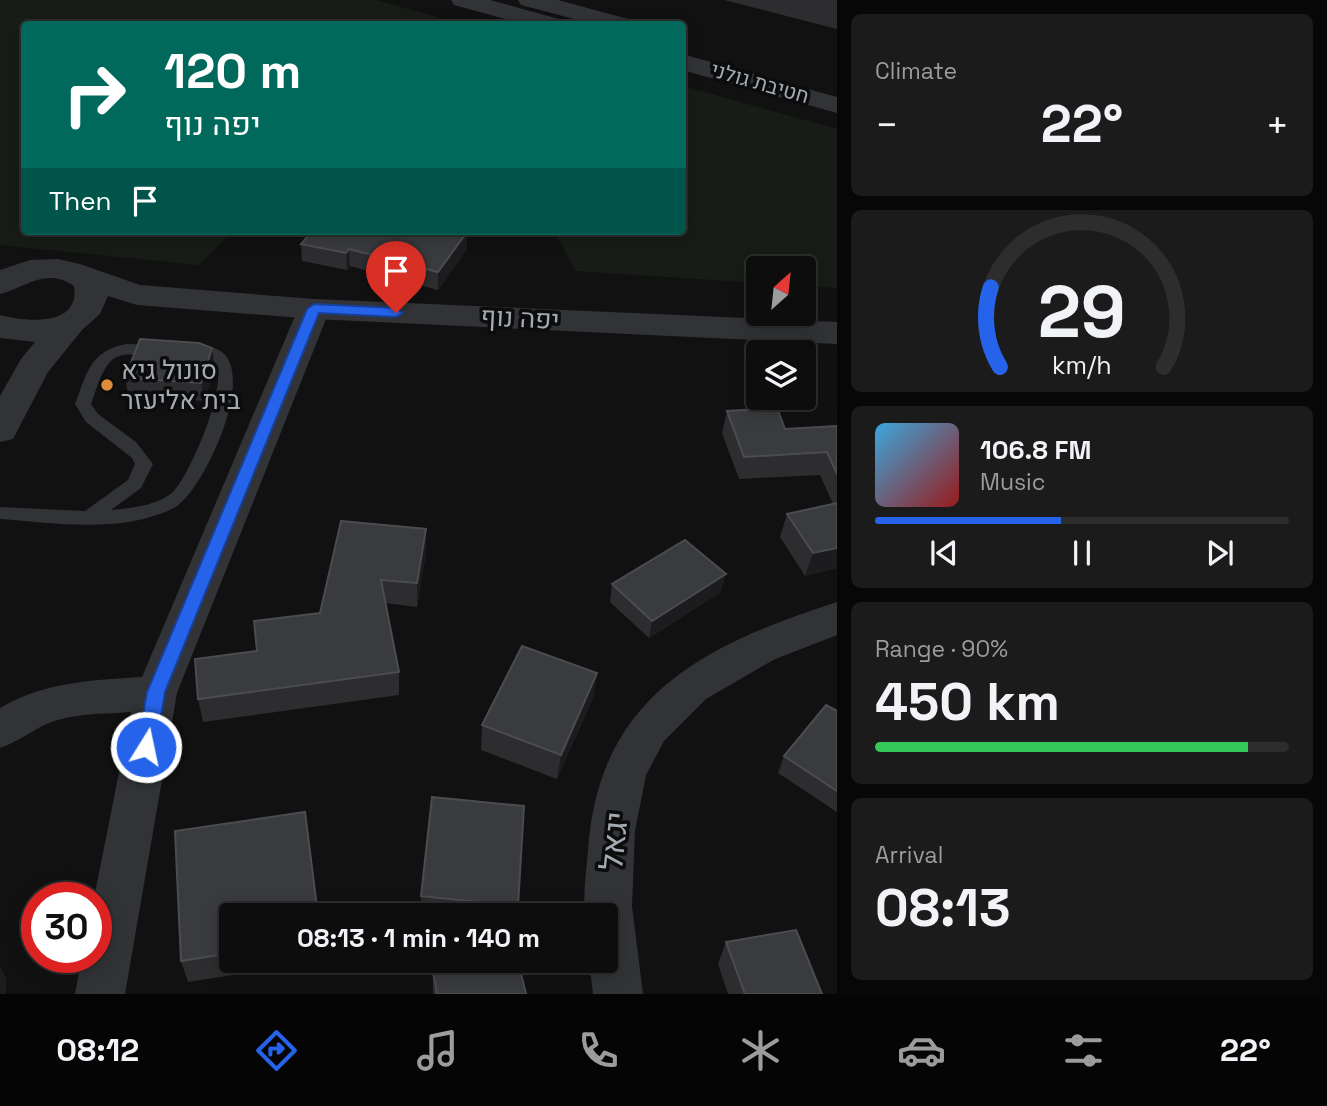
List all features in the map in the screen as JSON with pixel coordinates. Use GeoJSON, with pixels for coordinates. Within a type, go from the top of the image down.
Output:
{"type":"FeatureCollection","features":[{"type":"Feature","properties":{"kind":"street"},"geometry":{"type":"LineString","coordinates":[[463,0],[539,21]]}},
{"type":"Feature","properties":{"kind":"street"},"geometry":{"type":"LineString","coordinates":[[530,0],[608,21]]}},
{"type":"Feature","properties":{"kind":"street","name":"חטיבת גולני"},"geometry":{"type":"LineString","coordinates":[[686,43],[837,85]]}},
{"type":"Feature","properties":{"kind":"street","name":"חטיבת גולני"},"geometry":{"type":"LineString","coordinates":[[686,63],[837,105]]}},
{"type":"Feature","properties":{"kind":"street","name":"יפה נוף"},"geometry":{"type":"LineString","coordinates":[[5,278],[46,268],[61,269],[137,295],[314,309],[837,333]]}},
{"type":"Feature","properties":{"kind":"street"},"geometry":{"type":"LineString","coordinates":[[0,430],[33,367],[87,309],[92,298],[91,287],[85,278]]}},
{"type":"Feature","properties":{"kind":"street","name":"יפה נוף"},"geometry":{"type":"LineString","coordinates":[[0,326],[18,332],[33,332],[144,306],[204,300]]}},
{"type":"Feature","properties":{"kind":"street"},"geometry":{"type":"LineString","coordinates":[[100,994],[156,692],[314,309]]}},
{"type":"Feature","properties":{"kind":"street","name":"יגאל"},"geometry":{"type":"LineString","coordinates":[[618,994],[608,906],[612,831],[624,772],[649,728],[691,687],[759,648],[837,618]]}},
{"type":"Feature","properties":{"kind":"street"},"geometry":{"type":"LineString","coordinates":[[0,730],[33,710],[65,700],[156,692]]}},
{"type":"Feature","properties":{"kind":"lane"},"geometry":{"type":"LineString","coordinates":[[0,513],[90,516],[150,511],[181,494],[195,470],[228,383],[227,368],[222,359],[208,354],[128,348],[107,354],[99,362],[83,404],[84,411],[90,419],[133,447],[144,464],[135,484],[90,516]]}},
{"type":"Feature","properties":{"kind":"shaded area"},"geometry":{"type":"Polygon","coordinates":[[[0,0],[376,0],[452,21],[21,21],[21,235],[229,235],[199,265],[0,245],[0,0]]]}},
{"type":"Feature","properties":{"kind":"shaded area"},"geometry":{"type":"Polygon","coordinates":[[[686,87],[837,129],[837,288],[816,287],[816,256],[746,256],[746,282],[576,271],[556,235],[686,235],[686,87]]]}},
{"type":"Feature","properties":{"kind":"building"},"geometry":{"type":"Polygon","coordinates":[[[309,235],[465,235],[438,272],[349,249],[346,253],[301,244],[309,235]]]}},
{"type":"Feature","properties":{"kind":"building"},"geometry":{"type":"Polygon","coordinates":[[[140,339],[199,343],[212,348],[201,383],[125,378],[140,339]]]}},
{"type":"Feature","properties":{"kind":"building"},"geometry":{"type":"Polygon","coordinates":[[[778,410],[785,429],[837,426],[837,474],[827,452],[744,457],[727,411],[778,410]]]}},
{"type":"Feature","properties":{"kind":"building"},"geometry":{"type":"Polygon","coordinates":[[[837,503],[837,548],[813,553],[787,514],[837,503]]]}},
{"type":"Feature","properties":{"kind":"building"},"geometry":{"type":"Polygon","coordinates":[[[341,521],[426,529],[417,583],[381,580],[399,672],[198,699],[195,659],[257,651],[254,621],[320,613],[341,521]]]}},
{"type":"Feature","properties":{"kind":"building"},"geometry":{"type":"Polygon","coordinates":[[[685,540],[726,574],[652,621],[612,584],[685,540]]]}},
{"type":"Feature","properties":{"kind":"building"},"geometry":{"type":"Polygon","coordinates":[[[522,646],[597,673],[561,755],[482,725],[522,646]]]}},
{"type":"Feature","properties":{"kind":"building"},"geometry":{"type":"Polygon","coordinates":[[[826,705],[837,711],[837,791],[784,756],[826,705]]]}},
{"type":"Feature","properties":{"kind":"building"},"geometry":{"type":"Polygon","coordinates":[[[432,797],[524,806],[518,903],[489,903],[421,896],[432,797]]]}},
{"type":"Feature","properties":{"kind":"building"},"geometry":{"type":"Polygon","coordinates":[[[305,812],[316,903],[219,903],[219,955],[181,961],[175,831],[305,812]]]}},
{"type":"Feature","properties":{"kind":"building"},"geometry":{"type":"Polygon","coordinates":[[[796,930],[822,994],[745,994],[726,942],[796,930]]]}},
{"type":"Feature","properties":{"kind":"building"},"geometry":{"type":"Polygon","coordinates":[[[433,973],[521,973],[526,994],[437,994],[433,973]]]}},
{"type":"Feature","properties":{"kind":"place","name":"סונול גיא בית אליעזר"},"geometry":{"type":"Point","coordinates":[107,385]}},
{"type":"Feature","properties":{"kind":"route"},"geometry":{"type":"LineString","coordinates":[[146,747],[156,692],[314,309],[396,313]]}}]}
